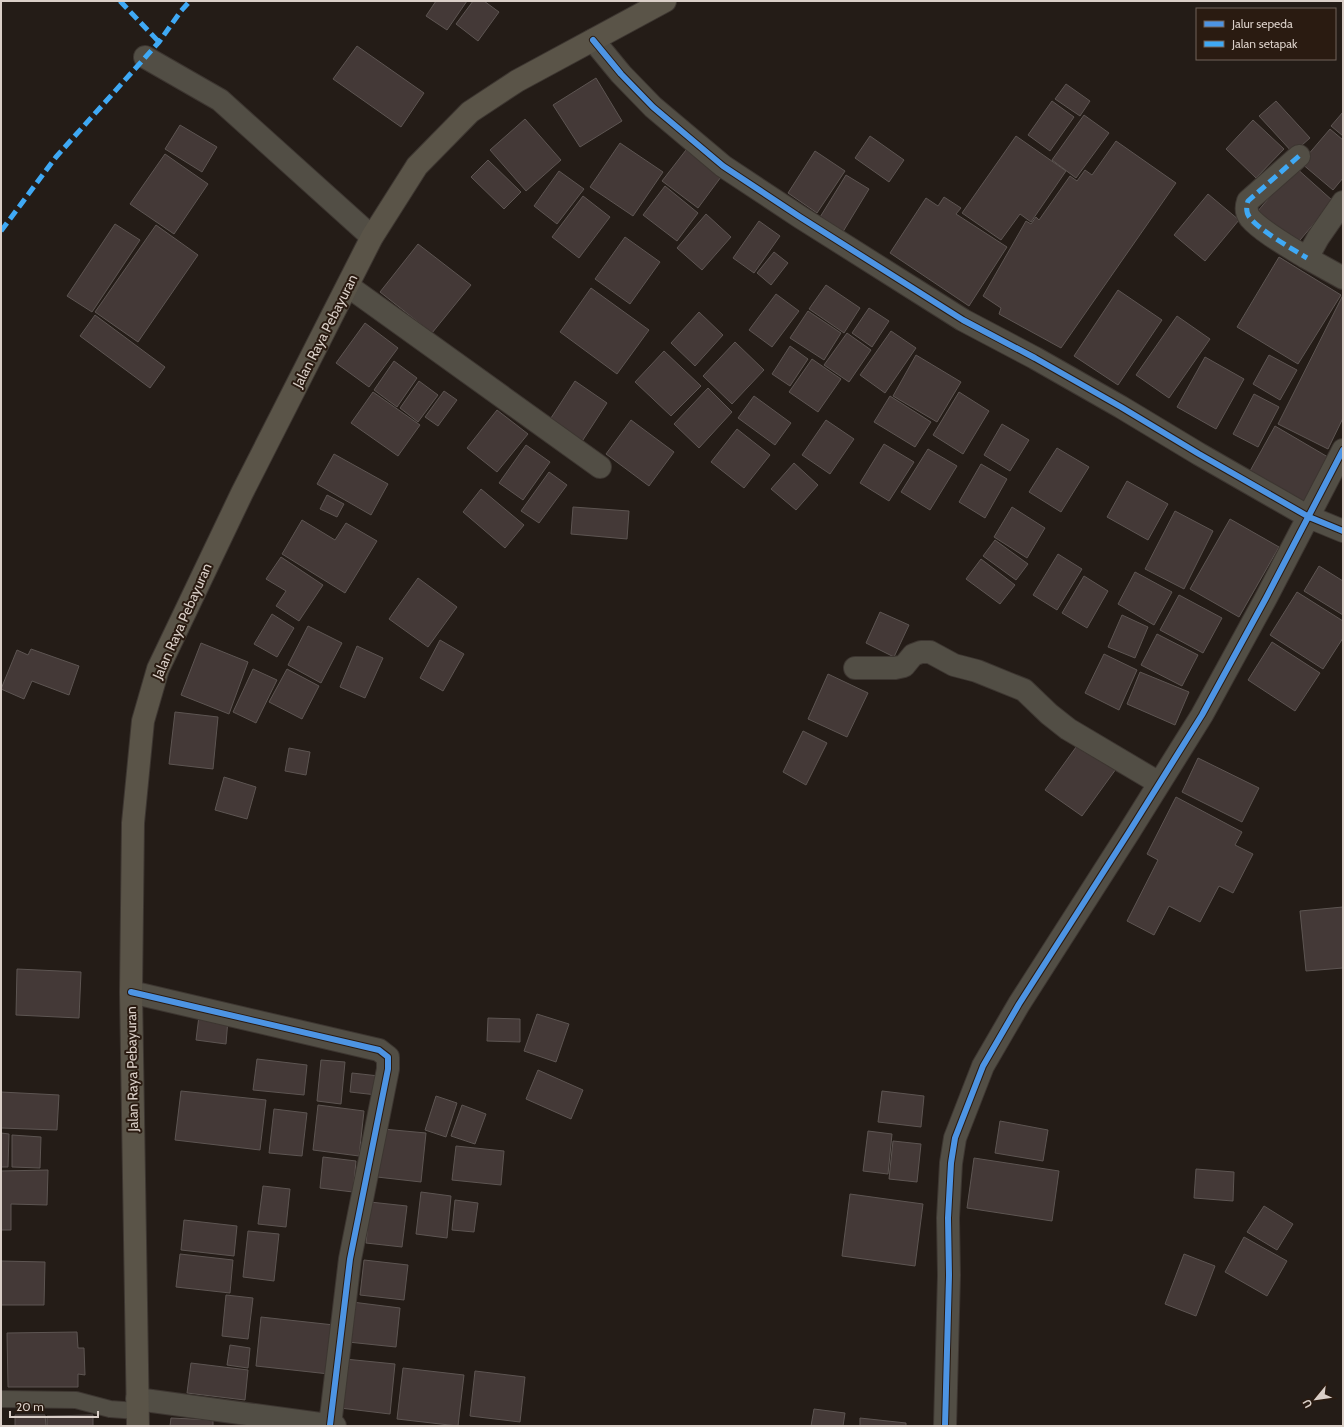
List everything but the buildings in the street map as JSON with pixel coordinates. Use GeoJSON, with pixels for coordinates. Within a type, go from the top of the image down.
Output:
{"type":"FeatureCollection","features":[{"type":"Feature","properties":{"kind":"main road","name":"Jalan Raya Pebayuran"},"geometry":{"type":"LineString","coordinates":[[137,1412],[130,992],[133,823],[143,721],[158,669],[242,493],[372,237],[417,166],[470,112],[517,81],[665,1]]}},
{"type":"Feature","properties":{"kind":"street"},"geometry":{"type":"LineString","coordinates":[[593,40],[621,74],[653,107],[723,166],[800,217],[963,320],[1035,358],[1309,517],[1343,531]]}},
{"type":"Feature","properties":{"kind":"street"},"geometry":{"type":"LineString","coordinates":[[145,57],[220,100],[372,237]]}},
{"type":"Feature","properties":{"kind":"street"},"geometry":{"type":"LineString","coordinates":[[1299,156],[1248,201],[1246,208],[1249,218],[1307,258],[1343,278]]}},
{"type":"Feature","properties":{"kind":"street"},"geometry":{"type":"LineString","coordinates":[[1307,258],[1318,238],[1343,202]]}},
{"type":"Feature","properties":{"kind":"street"},"geometry":{"type":"LineString","coordinates":[[348,286],[600,467]]}},
{"type":"Feature","properties":{"kind":"street"},"geometry":{"type":"LineString","coordinates":[[945,1426],[949,1275],[948,1218],[951,1163],[955,1138],[983,1066],[1018,1004],[1202,715],[1309,517],[1343,450]]}},
{"type":"Feature","properties":{"kind":"street"},"geometry":{"type":"LineString","coordinates":[[855,668],[896,668],[904,666],[913,655],[921,652],[930,652],[954,665],[977,671],[1024,690],[1049,714],[1068,729],[1160,783]]}},
{"type":"Feature","properties":{"kind":"street"},"geometry":{"type":"LineString","coordinates":[[130,992],[379,1050],[388,1057],[388,1069],[350,1259],[333,1426],[137,1412]]}},
{"type":"Feature","properties":{"kind":"lane"},"geometry":{"type":"LineString","coordinates":[[1,1399],[76,1400],[110,1409],[137,1412]]}},
{"type":"Feature","properties":{"kind":"marked path"},"geometry":{"type":"LineString","coordinates":[[120,1],[159,42]]}},
{"type":"Feature","properties":{"kind":"marked path"},"geometry":{"type":"LineString","coordinates":[[1,231],[56,157],[159,42],[190,1]]}},
{"type":"Feature","properties":{"kind":"marked path"},"geometry":{"type":"LineString","coordinates":[[1299,156],[1248,201],[1247,210],[1250,218],[1262,229],[1307,258]]}},
{"type":"Feature","properties":{"kind":"cycle path"},"geometry":{"type":"LineString","coordinates":[[593,40],[621,74],[653,107],[723,166],[800,217],[963,320],[1035,358],[1309,517],[1343,531]]}},
{"type":"Feature","properties":{"kind":"cycle path"},"geometry":{"type":"LineString","coordinates":[[945,1426],[949,1275],[948,1218],[951,1163],[955,1138],[983,1066],[1019,1004],[1202,715],[1266,598],[1343,450]]}},
{"type":"Feature","properties":{"kind":"cycle path"},"geometry":{"type":"LineString","coordinates":[[131,992],[379,1050],[388,1057],[388,1069],[350,1259],[330,1425]]}}]}
